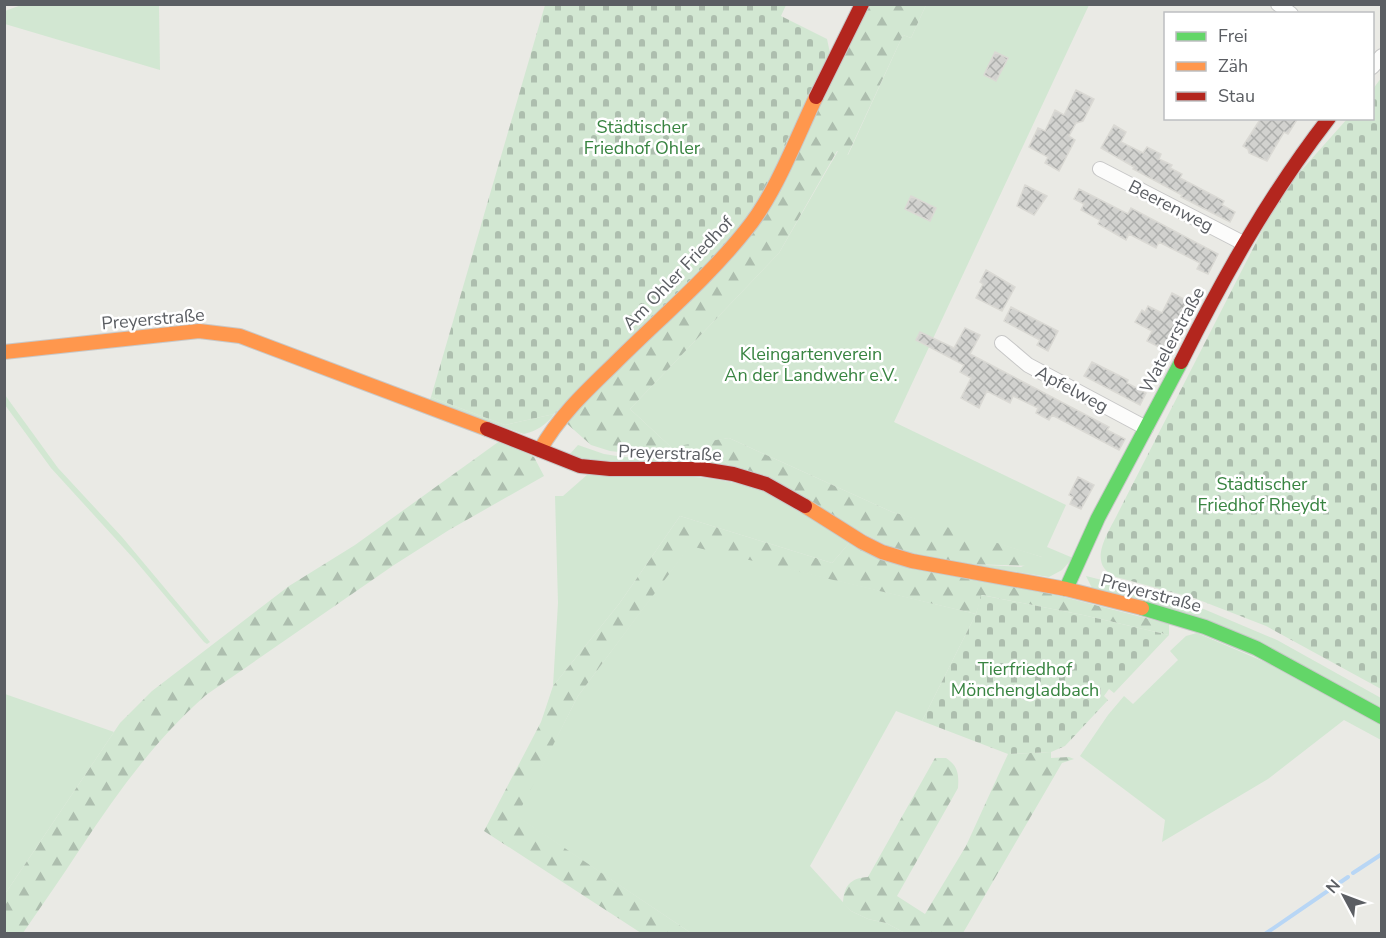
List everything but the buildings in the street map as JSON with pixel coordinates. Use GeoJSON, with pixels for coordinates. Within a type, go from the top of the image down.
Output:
{"type":"FeatureCollection","features":[{"type":"Feature","properties":{"kind":"main road","name":"Am Ohler Friedhof"},"geometry":{"type":"LineString","coordinates":[[540,450],[552,428],[577,400],[711,269],[747,229],[768,196],[862,4]]}},
{"type":"Feature","properties":{"kind":"main road","name":"Watelerstraße"},"geometry":{"type":"LineString","coordinates":[[1066,589],[1096,525],[1243,243],[1281,181],[1327,120]]}},
{"type":"Feature","properties":{"kind":"main road","name":"Preyerstraße"},"geometry":{"type":"LineString","coordinates":[[4,352],[171,333],[209,332],[240,336],[460,418],[580,466],[670,468],[733,474],[766,484],[787,494],[882,552],[925,563],[1066,589],[1155,611],[1205,627],[1256,648],[1382,717]]}},
{"type":"Feature","properties":{"kind":"street","name":"Beerenweg"},"geometry":{"type":"LineString","coordinates":[[1100,169],[1243,243]]}},
{"type":"Feature","properties":{"kind":"street","name":"Apfelweg"},"geometry":{"type":"LineString","coordinates":[[1002,343],[1028,366],[1146,428]]}},
{"type":"Feature","properties":{"kind":"green space"},"geometry":{"type":"Polygon","coordinates":[[[24,4],[159,5],[160,70],[5,24],[5,11],[24,4]]]}},
{"type":"Feature","properties":{"kind":"green space","name":"Städtischer Friedhof Ohler"},"geometry":{"type":"Polygon","coordinates":[[[545,5],[786,5],[781,16],[827,39],[830,53],[753,208],[735,236],[554,414],[505,425],[431,397],[545,5]]]}},
{"type":"Feature","properties":{"kind":"green space"},"geometry":{"type":"Polygon","coordinates":[[[854,5],[926,5],[911,38],[903,35],[847,156],[837,151],[779,253],[630,409],[671,447],[729,438],[892,512],[1042,557],[1039,565],[967,564],[898,551],[700,451],[636,454],[610,451],[591,445],[565,422],[735,236],[854,5]]]}},
{"type":"Feature","properties":{"kind":"green space","name":"Kleingartenverein An der Landwehr e.V."},"geometry":{"type":"Polygon","coordinates":[[[926,5],[1089,5],[894,422],[1066,505],[1047,547],[1073,558],[1062,570],[1049,577],[967,564],[1021,567],[1042,557],[892,512],[729,438],[672,448],[630,409],[779,253],[838,151],[848,155],[903,35],[911,38],[926,5]]]}},
{"type":"Feature","properties":{"kind":"green space","name":"Städtischer Friedhof Rheydt"},"geometry":{"type":"Polygon","coordinates":[[[1381,78],[1381,689],[1266,626],[1194,598],[1116,577],[1102,564],[1101,556],[1105,538],[1267,221],[1291,182],[1346,120],[1374,120],[1374,88],[1381,78]]]}},
{"type":"Feature","properties":{"kind":"green space"},"geometry":{"type":"Polygon","coordinates":[[[5,395],[58,468],[122,537],[210,642],[207,644],[204,642],[134,559],[51,468],[5,405],[5,395]]]}},
{"type":"Feature","properties":{"kind":"green space"},"geometry":{"type":"Polygon","coordinates":[[[431,397],[505,425],[554,414],[541,427],[524,434],[429,401],[431,397]]]}},
{"type":"Feature","properties":{"kind":"green space"},"geometry":{"type":"Polygon","coordinates":[[[501,440],[534,457],[544,476],[449,530],[394,565],[206,695],[153,749],[108,807],[23,933],[5,934],[5,894],[120,723],[152,691],[289,586],[355,545],[501,440]]]}},
{"type":"Feature","properties":{"kind":"green space"},"geometry":{"type":"Polygon","coordinates":[[[578,445],[604,454],[635,458],[708,455],[734,468],[599,463],[569,455],[578,445]]]}},
{"type":"Feature","properties":{"kind":"green space"},"geometry":{"type":"Polygon","coordinates":[[[588,474],[685,476],[734,483],[779,498],[850,542],[832,563],[680,516],[619,604],[553,686],[558,603],[555,496],[563,496],[588,474]]]}},
{"type":"Feature","properties":{"kind":"green space"},"geometry":{"type":"Polygon","coordinates":[[[680,516],[832,563],[850,542],[1169,624],[1169,635],[982,595],[976,614],[690,546],[578,696],[517,816],[691,933],[641,933],[484,831],[541,722],[553,686],[619,604],[680,516]]]}},
{"type":"Feature","properties":{"kind":"green space"},"geometry":{"type":"Polygon","coordinates":[[[690,545],[976,614],[922,721],[896,711],[810,866],[851,911],[868,919],[886,923],[905,933],[691,933],[516,816],[578,696],[690,545]]]}},
{"type":"Feature","properties":{"kind":"green space"},"geometry":{"type":"Polygon","coordinates":[[[1086,576],[1181,600],[1277,640],[1381,698],[1381,710],[1092,588],[1086,576]]]}},
{"type":"Feature","properties":{"kind":"green space","name":"Tierfriedhof Mönchengladbach"},"geometry":{"type":"Polygon","coordinates":[[[981,595],[1169,635],[1114,693],[1109,689],[1104,696],[1108,700],[1065,746],[1051,752],[1008,754],[922,721],[976,614],[981,595]]]}},
{"type":"Feature","properties":{"kind":"green space"},"geometry":{"type":"Polygon","coordinates":[[[1197,633],[1284,670],[1381,725],[1381,740],[1344,720],[1268,779],[1162,842],[1165,820],[1080,756],[1124,696],[1133,704],[1178,660],[1170,651],[1186,636],[1197,633]]]}},
{"type":"Feature","properties":{"kind":"green space"},"geometry":{"type":"Polygon","coordinates":[[[5,694],[114,732],[5,894],[5,694]]]}},
{"type":"Feature","properties":{"kind":"green space"},"geometry":{"type":"Polygon","coordinates":[[[1051,752],[1051,758],[1074,759],[1062,763],[963,933],[905,933],[886,923],[868,919],[851,911],[843,903],[849,884],[857,879],[868,877],[935,758],[946,758],[953,764],[958,774],[958,788],[897,896],[925,914],[966,846],[1008,754],[1051,752]]]}},
{"type":"Feature","properties":{"kind":"waterway"},"geometry":{"type":"LineString","coordinates":[[1353,873],[1382,854]]}},
{"type":"Feature","properties":{"kind":"waterway"},"geometry":{"type":"LineString","coordinates":[[1265,934],[1348,877]]}},
{"type":"Feature","properties":{"kind":"traffic: fast"},"geometry":{"type":"LineString","coordinates":[[1066,589],[1098,518],[1181,362]]}},
{"type":"Feature","properties":{"kind":"traffic: fast"},"geometry":{"type":"LineString","coordinates":[[1142,608],[1205,627],[1256,648],[1382,717]]}},
{"type":"Feature","properties":{"kind":"traffic: slow"},"geometry":{"type":"LineString","coordinates":[[540,450],[574,404],[699,282],[757,216],[776,184],[816,97]]}},
{"type":"Feature","properties":{"kind":"traffic: slow"},"geometry":{"type":"LineString","coordinates":[[4,352],[199,331],[240,336],[487,429]]}},
{"type":"Feature","properties":{"kind":"traffic: slow"},"geometry":{"type":"LineString","coordinates":[[805,506],[882,552],[912,561],[1066,589],[1142,608]]}},
{"type":"Feature","properties":{"kind":"traffic: jam"},"geometry":{"type":"LineString","coordinates":[[816,97],[862,4]]}},
{"type":"Feature","properties":{"kind":"traffic: jam"},"geometry":{"type":"LineString","coordinates":[[1181,362],[1249,236],[1287,176],[1327,120]]}},
{"type":"Feature","properties":{"kind":"traffic: jam"},"geometry":{"type":"LineString","coordinates":[[487,429],[580,466],[610,469],[702,469],[733,474],[766,484],[805,506]]}}]}
